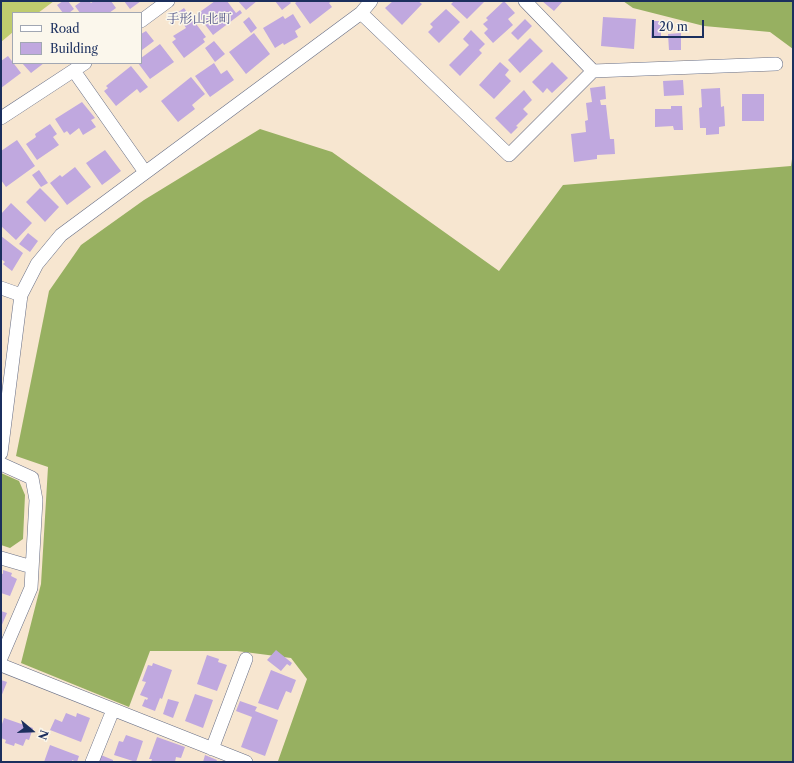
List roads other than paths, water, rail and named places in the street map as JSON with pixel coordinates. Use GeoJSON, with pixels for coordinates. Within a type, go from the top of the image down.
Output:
{"type":"FeatureCollection","features":[{"type":"Feature","properties":{"kind":"street"},"geometry":{"type":"LineString","coordinates":[[142,20],[168,1]]}},
{"type":"Feature","properties":{"kind":"street"},"geometry":{"type":"LineString","coordinates":[[1,453],[21,295],[37,264],[61,235],[361,13],[371,1]]}},
{"type":"Feature","properties":{"kind":"street"},"geometry":{"type":"LineString","coordinates":[[525,1],[593,71]]}},
{"type":"Feature","properties":{"kind":"street"},"geometry":{"type":"LineString","coordinates":[[361,13],[509,155],[593,71],[776,64]]}},
{"type":"Feature","properties":{"kind":"street"},"geometry":{"type":"LineString","coordinates":[[1,118],[84,64]]}},
{"type":"Feature","properties":{"kind":"street"},"geometry":{"type":"LineString","coordinates":[[74,71],[145,172]]}},
{"type":"Feature","properties":{"kind":"street"},"geometry":{"type":"LineString","coordinates":[[1,288],[21,295]]}},
{"type":"Feature","properties":{"kind":"street"},"geometry":{"type":"LineString","coordinates":[[1,464],[32,478],[36,500],[31,588],[1,658]]}},
{"type":"Feature","properties":{"kind":"street"},"geometry":{"type":"LineString","coordinates":[[1,558],[32,567]]}},
{"type":"Feature","properties":{"kind":"street"},"geometry":{"type":"LineString","coordinates":[[212,749],[246,659]]}},
{"type":"Feature","properties":{"kind":"street"},"geometry":{"type":"LineString","coordinates":[[1,665],[246,762]]}},
{"type":"Feature","properties":{"kind":"street"},"geometry":{"type":"LineString","coordinates":[[92,762],[113,710]]}},
{"type":"Feature","properties":{"kind":"district","name":"手形山北町"},"geometry":{"type":"Point","coordinates":[199,19]}}]}
